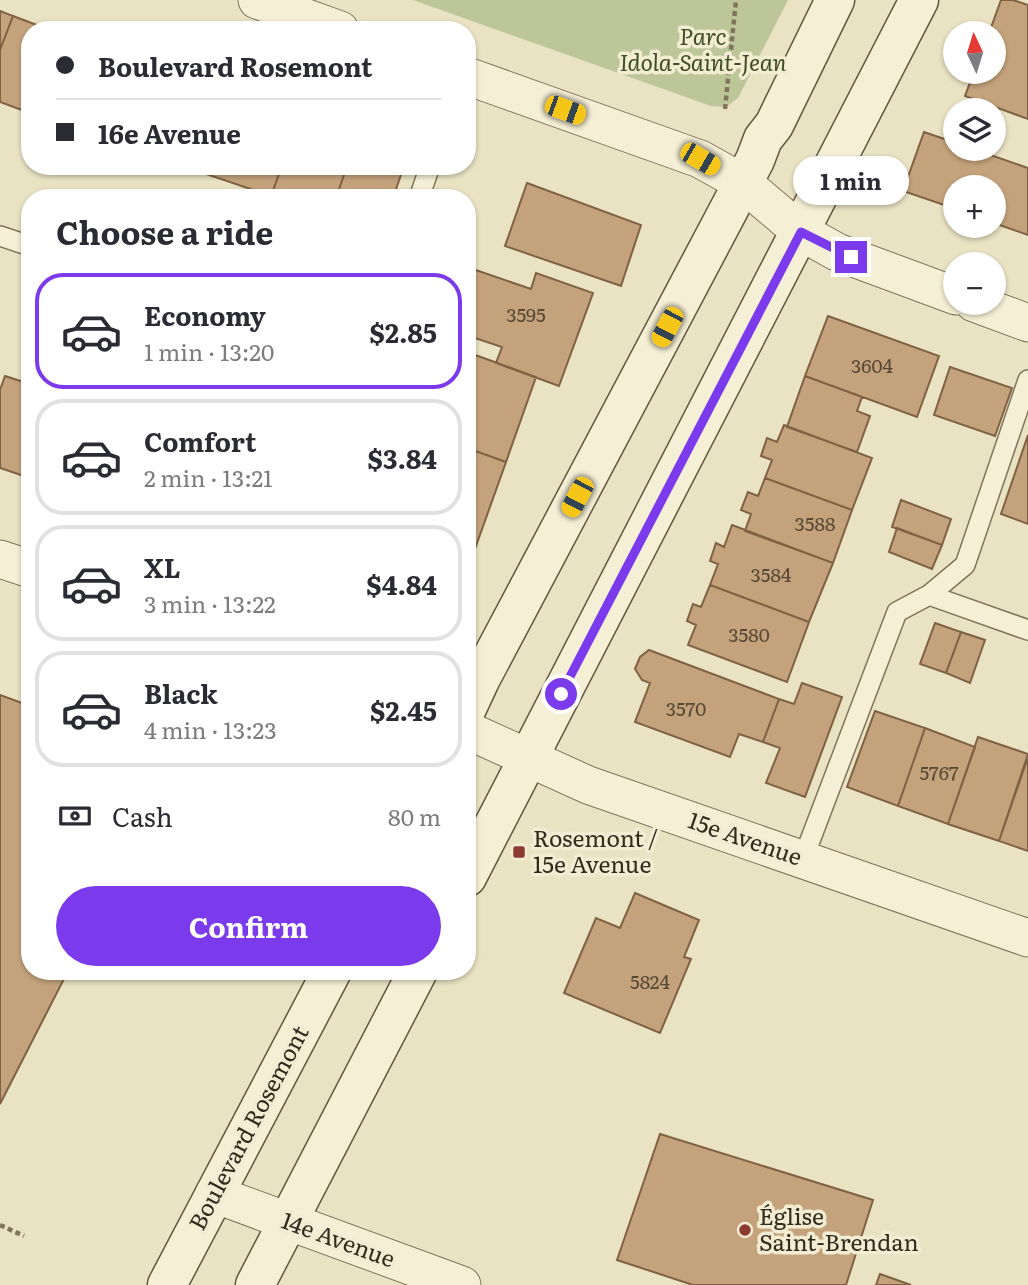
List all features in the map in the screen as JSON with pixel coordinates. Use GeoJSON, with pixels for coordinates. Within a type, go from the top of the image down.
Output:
{"type":"FeatureCollection","features":[{"type":"Feature","properties":{"kind":"main road"},"geometry":{"type":"LineString","coordinates":[[476,689],[743,183],[835,0]]}},
{"type":"Feature","properties":{"kind":"main road"},"geometry":{"type":"LineString","coordinates":[[476,859],[919,0]]}},
{"type":"Feature","properties":{"kind":"main road","name":"Boulevard Rosemont"},"geometry":{"type":"LineString","coordinates":[[167,1285],[327,980]]}},
{"type":"Feature","properties":{"kind":"main road"},"geometry":{"type":"LineString","coordinates":[[255,1285],[413,980]]}},
{"type":"Feature","properties":{"kind":"street"},"geometry":{"type":"LineString","coordinates":[[257,0],[315,21]]}},
{"type":"Feature","properties":{"kind":"street"},"geometry":{"type":"LineString","coordinates":[[476,79],[700,159],[743,183],[801,232],[837,252],[943,291]]}},
{"type":"Feature","properties":{"kind":"street"},"geometry":{"type":"LineString","coordinates":[[1006,315],[1028,323]]}},
{"type":"Feature","properties":{"kind":"street"},"geometry":{"type":"LineString","coordinates":[[0,559],[21,566]]}},
{"type":"Feature","properties":{"kind":"street","name":"15e Avenue"},"geometry":{"type":"LineString","coordinates":[[476,734],[588,785],[1028,938]]}},
{"type":"Feature","properties":{"kind":"street","name":"14e Avenue"},"geometry":{"type":"LineString","coordinates":[[214,1194],[462,1285]]}},
{"type":"Feature","properties":{"kind":"lane"},"geometry":{"type":"LineString","coordinates":[[0,236],[21,243]]}},
{"type":"Feature","properties":{"kind":"lane"},"geometry":{"type":"LineString","coordinates":[[803,859],[897,612],[929,595],[965,565],[1028,380]]}},
{"type":"Feature","properties":{"kind":"lane"},"geometry":{"type":"LineString","coordinates":[[929,595],[1028,630]]}},
{"type":"Feature","properties":{"kind":"path"},"geometry":{"type":"LineString","coordinates":[[725,109],[736,0]]}},
{"type":"Feature","properties":{"kind":"path"},"geometry":{"type":"LineString","coordinates":[[0,1225],[24,1236]]}},
{"type":"Feature","properties":{"kind":"green space","name":"Parc Idola-Saint-Jean"},"geometry":{"type":"Polygon","coordinates":[[[413,0],[788,0],[738,98],[726,107],[711,106],[413,0]]]}},
{"type":"Feature","properties":{"kind":"building"},"geometry":{"type":"Polygon","coordinates":[[[1001,0],[1013,0],[1028,5],[1028,119],[1006,111],[1006,98],[965,96],[970,84],[1006,84],[1006,21],[993,21],[1001,0]]]}},
{"type":"Feature","properties":{"kind":"building"},"geometry":{"type":"Polygon","coordinates":[[[0,11],[13,16],[0,50],[0,11]]]}},
{"type":"Feature","properties":{"kind":"building"},"geometry":{"type":"Polygon","coordinates":[[[13,16],[26,21],[21,21],[21,110],[0,102],[0,50],[13,16]]]}},
{"type":"Feature","properties":{"kind":"building"},"geometry":{"type":"Polygon","coordinates":[[[924,132],[943,139],[943,161],[1006,160],[1028,168],[1028,235],[1006,227],[1006,175],[943,175],[943,205],[903,191],[924,132]]]}},
{"type":"Feature","properties":{"kind":"building"},"geometry":{"type":"Polygon","coordinates":[[[279,175],[274,189],[250,189],[212,176],[279,175]]]}},
{"type":"Feature","properties":{"kind":"building"},"geometry":{"type":"Polygon","coordinates":[[[279,175],[344,175],[339,189],[274,189],[279,175]]]}},
{"type":"Feature","properties":{"kind":"building"},"geometry":{"type":"Polygon","coordinates":[[[344,175],[401,175],[396,189],[339,189],[344,175]]]}},
{"type":"Feature","properties":{"kind":"building"},"geometry":{"type":"Polygon","coordinates":[[[527,183],[641,225],[621,286],[505,246],[527,183]]]}},
{"type":"Feature","properties":{"kind":"building"},"geometry":{"type":"Polygon","coordinates":[[[476,270],[531,289],[536,273],[593,293],[559,386],[496,363],[502,347],[476,338],[476,270]]]}},
{"type":"Feature","properties":{"kind":"building"},"geometry":{"type":"Polygon","coordinates":[[[828,316],[939,356],[917,417],[805,376],[828,316]]]}},
{"type":"Feature","properties":{"kind":"building"},"geometry":{"type":"Polygon","coordinates":[[[476,355],[536,377],[506,462],[476,451],[476,355]]]}},
{"type":"Feature","properties":{"kind":"building"},"geometry":{"type":"Polygon","coordinates":[[[950,367],[1012,388],[995,436],[934,415],[950,367]]]}},
{"type":"Feature","properties":{"kind":"building"},"geometry":{"type":"Polygon","coordinates":[[[5,376],[21,381],[21,475],[0,468],[0,390],[5,376]]]}},
{"type":"Feature","properties":{"kind":"building"},"geometry":{"type":"Polygon","coordinates":[[[805,376],[862,397],[857,411],[870,416],[857,452],[787,427],[805,376]]]}},
{"type":"Feature","properties":{"kind":"building"},"geometry":{"type":"Polygon","coordinates":[[[784,425],[872,458],[852,510],[765,478],[772,460],[761,456],[767,438],[777,442],[784,425]]]}},
{"type":"Feature","properties":{"kind":"building"},"geometry":{"type":"Polygon","coordinates":[[[1028,435],[1028,524],[1001,514],[1028,435]]]}},
{"type":"Feature","properties":{"kind":"building"},"geometry":{"type":"Polygon","coordinates":[[[476,451],[506,462],[476,546],[476,451]]]}},
{"type":"Feature","properties":{"kind":"building"},"geometry":{"type":"Polygon","coordinates":[[[765,478],[852,510],[833,563],[745,531],[751,514],[741,510],[748,492],[758,496],[765,478]]]}},
{"type":"Feature","properties":{"kind":"building"},"geometry":{"type":"Polygon","coordinates":[[[901,500],[951,519],[942,545],[892,527],[901,500]]]}},
{"type":"Feature","properties":{"kind":"building"},"geometry":{"type":"Polygon","coordinates":[[[732,525],[833,563],[809,622],[710,585],[718,564],[710,561],[716,543],[724,547],[732,525]]]}},
{"type":"Feature","properties":{"kind":"building"},"geometry":{"type":"Polygon","coordinates":[[[897,528],[942,545],[932,569],[889,552],[897,528]]]}},
{"type":"Feature","properties":{"kind":"building"},"geometry":{"type":"Polygon","coordinates":[[[710,585],[809,622],[787,682],[688,645],[696,625],[687,621],[693,604],[701,607],[710,585]]]}},
{"type":"Feature","properties":{"kind":"building"},"geometry":{"type":"Polygon","coordinates":[[[935,623],[961,632],[946,673],[920,664],[935,623]]]}},
{"type":"Feature","properties":{"kind":"building"},"geometry":{"type":"Polygon","coordinates":[[[961,632],[985,640],[970,683],[946,673],[961,632]]]}},
{"type":"Feature","properties":{"kind":"building"},"geometry":{"type":"Polygon","coordinates":[[[649,650],[779,699],[763,742],[739,734],[730,757],[635,722],[650,683],[642,680],[635,669],[640,657],[649,650]]]}},
{"type":"Feature","properties":{"kind":"building"},"geometry":{"type":"Polygon","coordinates":[[[802,683],[842,697],[805,797],[766,783],[780,748],[763,742],[779,699],[794,704],[802,683]]]}},
{"type":"Feature","properties":{"kind":"building"},"geometry":{"type":"Polygon","coordinates":[[[0,695],[21,703],[21,980],[63,980],[0,1104],[0,695]]]}},
{"type":"Feature","properties":{"kind":"building"},"geometry":{"type":"Polygon","coordinates":[[[875,711],[925,728],[898,806],[847,787],[875,711]]]}},
{"type":"Feature","properties":{"kind":"building"},"geometry":{"type":"Polygon","coordinates":[[[925,728],[975,747],[948,824],[898,806],[925,728]]]}},
{"type":"Feature","properties":{"kind":"building"},"geometry":{"type":"Polygon","coordinates":[[[978,737],[1028,754],[999,841],[948,824],[978,737]]]}},
{"type":"Feature","properties":{"kind":"building"},"geometry":{"type":"Polygon","coordinates":[[[1028,760],[1028,851],[999,841],[1028,760]]]}},
{"type":"Feature","properties":{"kind":"building"},"geometry":{"type":"Polygon","coordinates":[[[635,893],[699,920],[684,957],[691,959],[660,1033],[564,993],[596,918],[620,928],[635,893]]]}},
{"type":"Feature","properties":{"kind":"building","name":"Église Saint-Brendan"},"geometry":{"type":"Polygon","coordinates":[[[660,1134],[873,1200],[846,1285],[693,1285],[617,1260],[660,1134]]]}},
{"type":"Feature","properties":{"kind":"building"},"geometry":{"type":"Polygon","coordinates":[[[880,1274],[911,1285],[876,1285],[880,1274]]]}},
{"type":"Feature","properties":{"kind":"place","name":"Rosemont / 15e Avenue"},"geometry":{"type":"Point","coordinates":[519,852]}},
{"type":"Feature","properties":{"kind":"place","name":"Église Saint-Brendan"},"geometry":{"type":"Point","coordinates":[745,1230]}},
{"type":"Feature","properties":{"kind":"route"},"geometry":{"type":"LineString","coordinates":[[561,694],[801,232],[851,257]]}}]}
